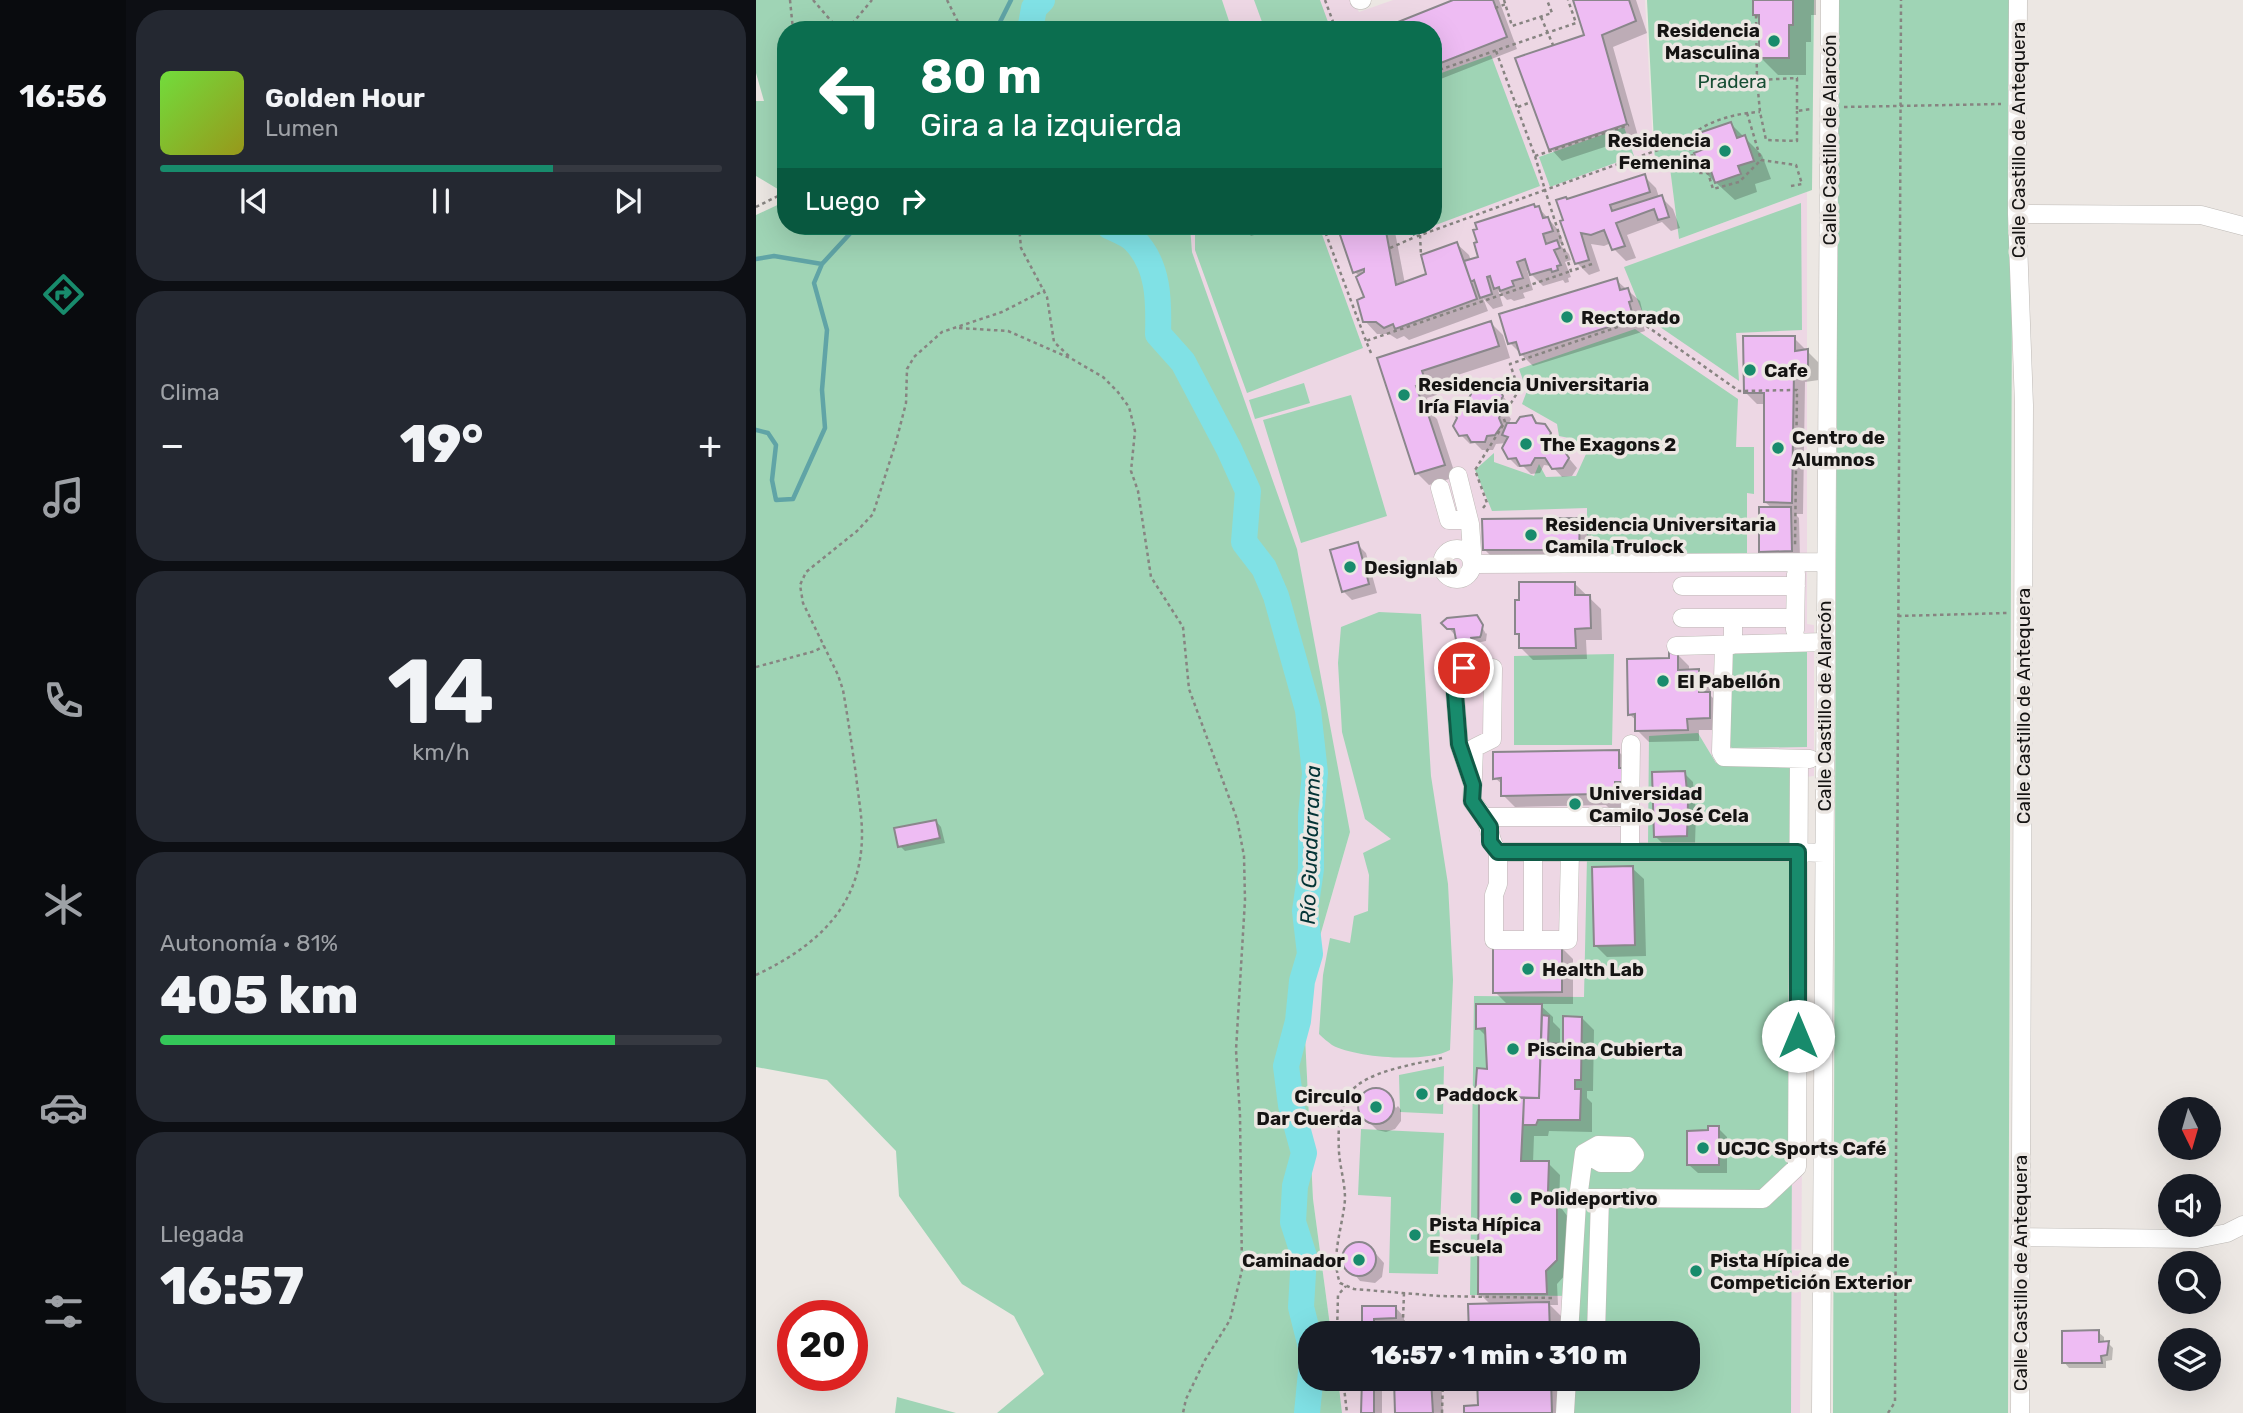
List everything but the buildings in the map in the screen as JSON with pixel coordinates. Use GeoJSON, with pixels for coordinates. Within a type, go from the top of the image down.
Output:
{"type":"FeatureCollection","features":[{"type":"Feature","properties":{"kind":"street","name":"Calle Castillo de Alarcón"},"geometry":{"type":"LineString","coordinates":[[1821,1413],[1825,562],[1821,108],[1830,0]]}},
{"type":"Feature","properties":{"kind":"street","name":"Calle Castillo de Antequera"},"geometry":{"type":"LineString","coordinates":[[2018,0],[2017,214],[2024,405],[2020,1413]]}},
{"type":"Feature","properties":{"kind":"street"},"geometry":{"type":"LineString","coordinates":[[2017,214],[2201,215],[2243,226]]}},
{"type":"Feature","properties":{"kind":"street"},"geometry":{"type":"LineString","coordinates":[[1458,476],[1475,515],[1473,564],[1825,562]]}},
{"type":"Feature","properties":{"kind":"street"},"geometry":{"type":"LineString","coordinates":[[1440,488],[1449,520],[1475,515]]}},
{"type":"Feature","properties":{"kind":"street"},"geometry":{"type":"LineString","coordinates":[[1795,644],[1796,563]]}},
{"type":"Feature","properties":{"kind":"street"},"geometry":{"type":"LineString","coordinates":[[1682,586],[1796,586]]}},
{"type":"Feature","properties":{"kind":"street"},"geometry":{"type":"LineString","coordinates":[[1682,618],[1795,618]]}},
{"type":"Feature","properties":{"kind":"street"},"geometry":{"type":"LineString","coordinates":[[1733,618],[1728,645],[1721,752],[1724,757],[1824,759]]}},
{"type":"Feature","properties":{"kind":"street"},"geometry":{"type":"LineString","coordinates":[[1676,646],[1825,642]]}},
{"type":"Feature","properties":{"kind":"street"},"geometry":{"type":"LineString","coordinates":[[1473,785],[1459,744],[1454,681],[1464,668],[1493,668],[1492,738],[1474,748],[1473,785],[1472,801],[1490,827],[1490,842],[1498,852],[1494,940],[1568,940],[1570,852]]}},
{"type":"Feature","properties":{"kind":"street"},"geometry":{"type":"LineString","coordinates":[[1630,852],[1631,744]]}},
{"type":"Feature","properties":{"kind":"street"},"geometry":{"type":"LineString","coordinates":[[1570,1321],[1577,1203],[1592,1198],[1763,1199],[1797,1167],[1799,759]]}},
{"type":"Feature","properties":{"kind":"street"},"geometry":{"type":"LineString","coordinates":[[1484,817],[1630,817]]}},
{"type":"Feature","properties":{"kind":"street"},"geometry":{"type":"LineString","coordinates":[[1498,852],[1824,853]]}},
{"type":"Feature","properties":{"kind":"street"},"geometry":{"type":"LineString","coordinates":[[1533,852],[1533,940]]}},
{"type":"Feature","properties":{"kind":"street"},"geometry":{"type":"LineString","coordinates":[[1584,1153],[1579,1191],[1592,1198]]}},
{"type":"Feature","properties":{"kind":"street"},"geometry":{"type":"LineString","coordinates":[[1592,1198],[1596,1321]]}},
{"type":"Feature","properties":{"kind":"street"},"geometry":{"type":"LineString","coordinates":[[2020,1237],[2197,1239],[2227,1233],[2243,1225]]}},
{"type":"Feature","properties":{"kind":"street"},"geometry":{"type":"LineString","coordinates":[[1565,1413],[1566,1391]]}},
{"type":"Feature","properties":{"kind":"path"},"geometry":{"type":"LineString","coordinates":[[790,0],[792,21]]}},
{"type":"Feature","properties":{"kind":"path"},"geometry":{"type":"LineString","coordinates":[[813,0],[832,21]]}},
{"type":"Feature","properties":{"kind":"path"},"geometry":{"type":"LineString","coordinates":[[854,21],[872,0]]}},
{"type":"Feature","properties":{"kind":"path"},"geometry":{"type":"LineString","coordinates":[[947,0],[958,21]]}},
{"type":"Feature","properties":{"kind":"path"},"geometry":{"type":"LineString","coordinates":[[1325,0],[1333,21]]}},
{"type":"Feature","properties":{"kind":"path"},"geometry":{"type":"LineString","coordinates":[[1496,8],[1505,2],[1512,26],[1552,13],[1547,0]]}},
{"type":"Feature","properties":{"kind":"path"},"geometry":{"type":"LineString","coordinates":[[1442,69],[1576,23],[1568,0]]}},
{"type":"Feature","properties":{"kind":"path"},"geometry":{"type":"LineString","coordinates":[[1888,1413],[1895,1402],[1901,0]]}},
{"type":"Feature","properties":{"kind":"path"},"geometry":{"type":"LineString","coordinates":[[1756,15],[1757,80],[1759,112],[1766,140],[1797,141],[1797,78],[1757,80]]}},
{"type":"Feature","properties":{"kind":"path"},"geometry":{"type":"LineString","coordinates":[[1541,17],[1552,45]]}},
{"type":"Feature","properties":{"kind":"path"},"geometry":{"type":"LineString","coordinates":[[1496,51],[1535,156],[1571,271]]}},
{"type":"Feature","properties":{"kind":"path"},"geometry":{"type":"LineString","coordinates":[[1517,107],[1531,102]]}},
{"type":"Feature","properties":{"kind":"path"},"geometry":{"type":"LineString","coordinates":[[1797,111],[1900,105],[2018,104]]}},
{"type":"Feature","properties":{"kind":"path"},"geometry":{"type":"LineString","coordinates":[[1442,227],[1686,140],[1702,127],[1759,112]]}},
{"type":"Feature","properties":{"kind":"path"},"geometry":{"type":"LineString","coordinates":[[1747,113],[1761,160]]}},
{"type":"Feature","properties":{"kind":"path"},"geometry":{"type":"LineString","coordinates":[[1535,156],[1629,125]]}},
{"type":"Feature","properties":{"kind":"path"},"geometry":{"type":"LineString","coordinates":[[1686,140],[1698,173],[1707,173],[1713,189],[1739,182],[1761,160]]}},
{"type":"Feature","properties":{"kind":"path"},"geometry":{"type":"LineString","coordinates":[[1761,160],[1796,165],[1802,184],[1791,186]]}},
{"type":"Feature","properties":{"kind":"path"},"geometry":{"type":"LineString","coordinates":[[756,207],[777,196]]}},
{"type":"Feature","properties":{"kind":"path"},"geometry":{"type":"LineString","coordinates":[[1020,235],[1021,248],[1045,289],[1054,342],[1072,359]]}},
{"type":"Feature","properties":{"kind":"path"},"geometry":{"type":"LineString","coordinates":[[1326,235],[1371,353]]}},
{"type":"Feature","properties":{"kind":"path"},"geometry":{"type":"LineString","coordinates":[[1390,248],[1420,235],[1421,255]]}},
{"type":"Feature","properties":{"kind":"path"},"geometry":{"type":"LineString","coordinates":[[1366,341],[1592,264]]}},
{"type":"Feature","properties":{"kind":"path"},"geometry":{"type":"LineString","coordinates":[[959,328],[970,321],[1002,312],[1045,289]]}},
{"type":"Feature","properties":{"kind":"path"},"geometry":{"type":"LineString","coordinates":[[1475,515],[1487,503],[1475,470],[1505,422],[1503,416],[1518,390],[1510,364],[1638,320],[1739,391],[1797,390],[1796,563]]}},
{"type":"Feature","properties":{"kind":"path"},"geometry":{"type":"LineString","coordinates":[[756,975],[790,958],[826,927],[849,898],[858,873],[862,833],[846,707],[838,674],[803,603],[800,590],[802,580],[809,569],[857,531],[873,514],[883,490],[906,403],[907,369],[927,343],[942,332],[959,328],[1008,331],[1072,359],[1103,377],[1129,407],[1135,431],[1131,471],[1138,491],[1151,577],[1183,627],[1189,689],[1237,819],[1244,856],[1245,900],[1236,1051],[1240,1116],[1242,1270],[1230,1320],[1205,1360],[1186,1399],[1183,1413]]}},
{"type":"Feature","properties":{"kind":"path"},"geometry":{"type":"LineString","coordinates":[[1898,616],[2024,612]]}},
{"type":"Feature","properties":{"kind":"path"},"geometry":{"type":"LineString","coordinates":[[756,667],[816,651],[824,646]]}},
{"type":"Feature","properties":{"kind":"path"},"geometry":{"type":"LineString","coordinates":[[1442,1058],[1394,1068],[1366,1081],[1349,1094],[1338,1127],[1339,1157],[1345,1181],[1343,1218],[1337,1241],[1336,1273],[1340,1283],[1354,1289],[1439,1296],[1572,1298]]}},
{"type":"Feature","properties":{"kind":"path"},"geometry":{"type":"LineString","coordinates":[[1337,1321],[1338,1294],[1346,1286]]}},
{"type":"Feature","properties":{"kind":"path"},"geometry":{"type":"LineString","coordinates":[[1404,1293],[1404,1321]]}},
{"type":"Feature","properties":{"kind":"path"},"geometry":{"type":"LineString","coordinates":[[1344,1391],[1347,1413]]}},
{"type":"Feature","properties":{"kind":"path"},"geometry":{"type":"LineString","coordinates":[[1441,1413],[1442,1391]]}},
{"type":"Feature","properties":{"kind":"shaded area","name":"Universidad Camilo José Cela"},"geometry":{"type":"Polygon","coordinates":[[[1222,0],[1353,0],[1359,12],[1393,0],[1645,0],[1654,164],[1669,159],[1679,239],[1812,190],[1807,192],[1807,624],[1814,625],[1814,776],[1805,777],[1800,1413],[1342,1413],[1339,1391],[1700,1391],[1700,1321],[1329,1321],[1313,1199],[1303,995],[1350,832],[1192,252],[1191,235],[1442,235],[1442,21],[1229,21],[1222,0]]]}},
{"type":"Feature","properties":{"kind":"green space"},"geometry":{"type":"Polygon","coordinates":[[[756,0],[1222,0],[1229,21],[777,21],[777,189],[756,176],[756,101],[764,101],[756,73],[756,0]]]}},
{"type":"Feature","properties":{"kind":"green space"},"geometry":{"type":"Polygon","coordinates":[[[1254,0],[1320,0],[1328,21],[1262,21],[1254,0]]]}},
{"type":"Feature","properties":{"kind":"green space","name":"Pradera"},"geometry":{"type":"Polygon","coordinates":[[[1647,0],[1814,0],[1812,190],[1679,239],[1669,160],[1655,163],[1647,0]]]}},
{"type":"Feature","properties":{"kind":"green space"},"geometry":{"type":"Polygon","coordinates":[[[1838,0],[2013,0],[2008,1413],[1833,1413],[1838,0]]]}},
{"type":"Feature","properties":{"kind":"green space"},"geometry":{"type":"Polygon","coordinates":[[[1491,55],[1540,186],[1442,223],[1442,73],[1491,55]]]}},
{"type":"Feature","properties":{"kind":"green space"},"geometry":{"type":"Polygon","coordinates":[[[1624,127],[1634,156],[1550,187],[1539,157],[1624,127]]]}},
{"type":"Feature","properties":{"kind":"green space"},"geometry":{"type":"Polygon","coordinates":[[[1801,203],[1802,330],[1736,333],[1739,381],[1644,316],[1624,267],[1801,203]]]}},
{"type":"Feature","properties":{"kind":"green space"},"geometry":{"type":"Polygon","coordinates":[[[777,205],[777,235],[1191,235],[1192,252],[1297,549],[1350,832],[1303,995],[1313,1199],[1329,1321],[1298,1321],[1298,1391],[1339,1391],[1342,1413],[997,1413],[1044,1374],[1014,1316],[962,1284],[899,1196],[896,1151],[827,1080],[756,1067],[756,215],[777,205]]]}},
{"type":"Feature","properties":{"kind":"green space"},"geometry":{"type":"Polygon","coordinates":[[[1195,235],[1322,235],[1363,348],[1247,393],[1195,250],[1195,235]]]}},
{"type":"Feature","properties":{"kind":"green space"},"geometry":{"type":"Polygon","coordinates":[[[1635,329],[1738,399],[1736,447],[1754,447],[1754,494],[1747,493],[1747,553],[1587,554],[1587,508],[1492,511],[1475,470],[1494,453],[1494,462],[1534,476],[1539,464],[1546,477],[1576,476],[1586,454],[1569,438],[1559,436],[1557,424],[1522,404],[1527,391],[1519,369],[1635,329]]]}},
{"type":"Feature","properties":{"kind":"green space"},"geometry":{"type":"Polygon","coordinates":[[[1304,383],[1310,403],[1255,419],[1249,400],[1304,383]]]}},
{"type":"Feature","properties":{"kind":"green space"},"geometry":{"type":"Polygon","coordinates":[[[1351,395],[1387,516],[1301,543],[1263,420],[1351,395]]]}},
{"type":"Feature","properties":{"kind":"green space"},"geometry":{"type":"Polygon","coordinates":[[[1379,612],[1421,614],[1431,776],[1448,884],[1453,980],[1450,1050],[1425,1057],[1357,1053],[1332,1045],[1319,1034],[1323,975],[1330,938],[1350,943],[1354,916],[1368,911],[1369,875],[1363,853],[1391,839],[1365,819],[1342,732],[1338,663],[1341,627],[1379,612]]]}},
{"type":"Feature","properties":{"kind":"green space"},"geometry":{"type":"Polygon","coordinates":[[[1807,649],[1807,747],[1732,748],[1727,744],[1732,651],[1807,649]]]}},
{"type":"Feature","properties":{"kind":"green space"},"geometry":{"type":"Polygon","coordinates":[[[1614,654],[1612,745],[1514,745],[1514,656],[1614,654]]]}},
{"type":"Feature","properties":{"kind":"green space"},"geometry":{"type":"Polygon","coordinates":[[[1698,733],[1716,763],[1794,765],[1791,845],[1648,845],[1649,736],[1698,733]]]}},
{"type":"Feature","properties":{"kind":"green space"},"geometry":{"type":"Polygon","coordinates":[[[1587,857],[1793,859],[1791,1413],[1572,1413],[1572,1391],[1700,1391],[1700,1321],[1574,1321],[1575,1296],[1470,1295],[1474,996],[1584,997],[1587,857]]]}},
{"type":"Feature","properties":{"kind":"green space","name":"Paddock"},"geometry":{"type":"Polygon","coordinates":[[[1444,1066],[1443,1114],[1400,1112],[1399,1075],[1444,1066]]]}},
{"type":"Feature","properties":{"kind":"green space","name":"Pista Hípica Escuela"},"geometry":{"type":"Polygon","coordinates":[[[1361,1129],[1444,1133],[1438,1274],[1389,1273],[1391,1197],[1358,1195],[1361,1129]]]}},
{"type":"Feature","properties":{"kind":"green space"},"geometry":{"type":"Polygon","coordinates":[[[897,1397],[956,1413],[895,1413],[897,1397]]]}},
{"type":"Feature","properties":{"kind":"waterway"},"geometry":{"type":"LineString","coordinates":[[1000,21],[1011,0]]}},
{"type":"Feature","properties":{"kind":"waterway","name":"Río Guadarrama"},"geometry":{"type":"LineString","coordinates":[[1032,21],[1034,8],[1042,0]]}},
{"type":"Feature","properties":{"kind":"waterway"},"geometry":{"type":"LineString","coordinates":[[756,430],[768,433],[776,445],[772,480],[776,500],[793,499],[825,428],[822,390],[827,330],[814,283],[822,264],[849,235]]}},
{"type":"Feature","properties":{"kind":"waterway","name":"Río Guadarrama"},"geometry":{"type":"LineString","coordinates":[[1127,235],[1142,250],[1153,272],[1158,334],[1183,362],[1248,491],[1244,542],[1264,568],[1276,596],[1308,710],[1315,773],[1311,816],[1311,869],[1305,911],[1310,954],[1302,981],[1298,1021],[1286,1066],[1291,1105],[1304,1153],[1295,1186],[1293,1222],[1304,1256],[1301,1307],[1304,1321]]}},
{"type":"Feature","properties":{"kind":"waterway"},"geometry":{"type":"LineString","coordinates":[[756,259],[774,256],[822,264]]}},
{"type":"Feature","properties":{"kind":"waterway","name":"Río Guadarrama"},"geometry":{"type":"LineString","coordinates":[[1307,1413],[1309,1391]]}},
{"type":"Feature","properties":{"kind":"place","name":"Residencia Masculina"},"geometry":{"type":"Point","coordinates":[1774,41]}},
{"type":"Feature","properties":{"kind":"place","name":"Residencia Femenina"},"geometry":{"type":"Point","coordinates":[1725,151]}},
{"type":"Feature","properties":{"kind":"place","name":"Rectorado"},"geometry":{"type":"Point","coordinates":[1567,317]}},
{"type":"Feature","properties":{"kind":"place","name":"Cafe"},"geometry":{"type":"Point","coordinates":[1750,370]}},
{"type":"Feature","properties":{"kind":"place","name":"Residencia Universitaria Iría Flavia"},"geometry":{"type":"Point","coordinates":[1404,395]}},
{"type":"Feature","properties":{"kind":"place","name":"The Exagons 2"},"geometry":{"type":"Point","coordinates":[1526,444]}},
{"type":"Feature","properties":{"kind":"place","name":"Centro de Alumnos"},"geometry":{"type":"Point","coordinates":[1778,448]}},
{"type":"Feature","properties":{"kind":"place","name":"Residencia Universitaria Camila Trulock"},"geometry":{"type":"Point","coordinates":[1531,535]}},
{"type":"Feature","properties":{"kind":"place","name":"Designlab"},"geometry":{"type":"Point","coordinates":[1350,567]}},
{"type":"Feature","properties":{"kind":"place","name":"El Pabellón"},"geometry":{"type":"Point","coordinates":[1663,681]}},
{"type":"Feature","properties":{"kind":"place","name":"Universidad Camilo José Cela"},"geometry":{"type":"Point","coordinates":[1575,804]}},
{"type":"Feature","properties":{"kind":"place","name":"Health Lab"},"geometry":{"type":"Point","coordinates":[1528,969]}},
{"type":"Feature","properties":{"kind":"place","name":"Piscina Cubierta"},"geometry":{"type":"Point","coordinates":[1513,1049]}},
{"type":"Feature","properties":{"kind":"place","name":"Paddock"},"geometry":{"type":"Point","coordinates":[1422,1094]}},
{"type":"Feature","properties":{"kind":"place","name":"Circulo Dar Cuerda"},"geometry":{"type":"Point","coordinates":[1376,1107]}},
{"type":"Feature","properties":{"kind":"place","name":"UCJC Sports Café"},"geometry":{"type":"Point","coordinates":[1703,1148]}},
{"type":"Feature","properties":{"kind":"place","name":"Polideportivo"},"geometry":{"type":"Point","coordinates":[1516,1198]}},
{"type":"Feature","properties":{"kind":"place","name":"Pista Hípica Escuela"},"geometry":{"type":"Point","coordinates":[1415,1235]}},
{"type":"Feature","properties":{"kind":"place","name":"Caminador"},"geometry":{"type":"Point","coordinates":[1359,1260]}},
{"type":"Feature","properties":{"kind":"place","name":"Pista Hípica de Competición Exterior"},"geometry":{"type":"Point","coordinates":[1696,1271]}},
{"type":"Feature","properties":{"kind":"route"},"geometry":{"type":"LineString","coordinates":[[1464,668],[1454,681],[1459,744],[1473,785],[1472,801],[1490,827],[1490,842],[1498,852],[1798,852],[1798,1036]]}}]}
